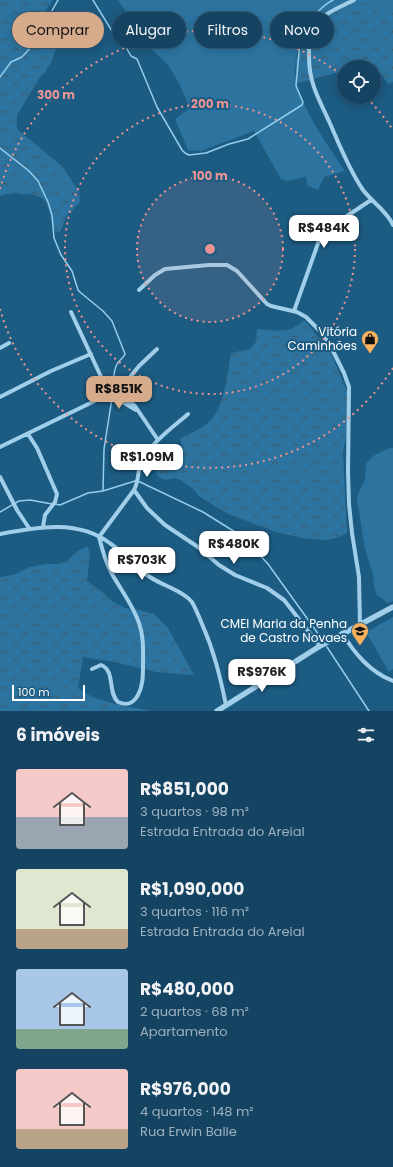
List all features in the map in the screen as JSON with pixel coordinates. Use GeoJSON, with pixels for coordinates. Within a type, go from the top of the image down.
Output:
{"type":"FeatureCollection","features":[{"type":"Feature","properties":{"kind":"street"},"geometry":{"type":"LineString","coordinates":[[354,0],[326,14],[316,24],[312,30],[309,42],[308,66],[313,87],[342,152],[357,181],[371,200],[389,218],[393,225]]}},
{"type":"Feature","properties":{"kind":"street"},"geometry":{"type":"LineString","coordinates":[[294,311],[321,235],[326,230],[371,200]]}},
{"type":"Feature","properties":{"kind":"street"},"geometry":{"type":"LineString","coordinates":[[139,290],[155,275],[165,269],[227,265],[236,271],[267,304],[294,311],[306,317],[330,345],[344,373],[349,388],[348,471],[351,528],[360,577],[360,624]]}},
{"type":"Feature","properties":{"kind":"street"},"geometry":{"type":"LineString","coordinates":[[71,312],[110,394],[140,412]]}},
{"type":"Feature","properties":{"kind":"street"},"geometry":{"type":"LineString","coordinates":[[0,348],[9,343]]}},
{"type":"Feature","properties":{"kind":"street"},"geometry":{"type":"LineString","coordinates":[[157,350],[139,366],[119,391],[120,395],[132,402],[140,412],[158,440]]}},
{"type":"Feature","properties":{"kind":"street"},"geometry":{"type":"LineString","coordinates":[[0,397],[51,371],[91,354]]}},
{"type":"Feature","properties":{"kind":"street"},"geometry":{"type":"LineString","coordinates":[[0,447],[110,394]]}},
{"type":"Feature","properties":{"kind":"street"},"geometry":{"type":"LineString","coordinates":[[99,537],[134,490],[138,483],[142,462],[152,446],[188,414]]}},
{"type":"Feature","properties":{"kind":"street"},"geometry":{"type":"LineString","coordinates":[[28,434],[37,448],[57,494],[55,502],[44,515],[43,527]]}},
{"type":"Feature","properties":{"kind":"street"},"geometry":{"type":"LineString","coordinates":[[0,477],[17,510],[29,528]]}},
{"type":"Feature","properties":{"kind":"street"},"geometry":{"type":"LineString","coordinates":[[134,490],[147,508],[165,525],[198,547],[219,565],[235,575],[267,588],[284,600],[320,646]]}},
{"type":"Feature","properties":{"kind":"street"},"geometry":{"type":"LineString","coordinates":[[0,534],[29,528],[43,527],[70,528],[88,532],[111,544],[149,576],[179,593],[192,603],[214,654],[226,705]]}},
{"type":"Feature","properties":{"kind":"street"},"geometry":{"type":"LineString","coordinates":[[92,669],[101,665],[107,669],[111,678],[112,695],[118,702],[128,704],[132,703],[136,699],[142,686],[143,677],[144,645],[142,632],[136,615],[111,573],[99,537]]}},
{"type":"Feature","properties":{"kind":"street"},"geometry":{"type":"LineString","coordinates":[[217,711],[342,633],[393,607]]}},
{"type":"Feature","properties":{"kind":"street"},"geometry":{"type":"LineString","coordinates":[[342,633],[352,649],[364,663],[379,674],[393,681]]}},
{"type":"Feature","properties":{"kind":"green space"},"geometry":{"type":"Polygon","coordinates":[[[0,0],[53,0],[44,12],[12,12],[12,48],[56,48],[44,74],[42,74],[17,115],[17,129],[63,167],[79,192],[80,202],[66,216],[60,233],[54,231],[48,207],[40,197],[16,193],[0,196],[0,0]]]}},
{"type":"Feature","properties":{"kind":"green space"},"geometry":{"type":"Polygon","coordinates":[[[118,0],[393,0],[393,14],[370,4],[334,12],[270,12],[270,48],[298,48],[295,65],[299,92],[312,120],[345,171],[324,177],[318,190],[307,185],[306,177],[287,181],[281,179],[254,131],[201,151],[188,150],[175,119],[190,108],[179,83],[168,65],[150,48],[186,48],[186,12],[126,12],[118,0]]]}},
{"type":"Feature","properties":{"kind":"green space"},"geometry":{"type":"Polygon","coordinates":[[[344,1],[370,4],[393,14],[393,82],[388,84],[381,74],[381,60],[337,60],[337,73],[298,83],[295,65],[299,48],[334,48],[334,12],[331,12],[334,6],[344,1]]]}},
{"type":"Feature","properties":{"kind":"green space"},"geometry":{"type":"Polygon","coordinates":[[[304,320],[330,351],[348,394],[347,434],[343,451],[347,533],[336,538],[326,540],[302,538],[276,532],[228,514],[200,497],[192,488],[181,480],[175,478],[165,480],[157,474],[155,470],[158,465],[181,454],[183,449],[180,438],[202,427],[214,417],[222,400],[231,353],[250,349],[256,342],[257,329],[277,331],[288,330],[304,320]]]}},
{"type":"Feature","properties":{"kind":"green space"},"geometry":{"type":"Polygon","coordinates":[[[389,448],[393,448],[393,601],[388,603],[377,595],[374,586],[373,574],[365,549],[357,499],[365,480],[366,464],[373,456],[389,448]]]}},
{"type":"Feature","properties":{"kind":"green space"},"geometry":{"type":"Polygon","coordinates":[[[87,546],[90,553],[87,581],[113,602],[125,608],[154,614],[168,628],[194,675],[156,672],[115,662],[83,657],[78,688],[93,697],[123,706],[151,711],[0,711],[0,577],[13,575],[30,567],[45,564],[59,564],[67,561],[76,552],[87,546]]]}},
{"type":"Feature","properties":{"kind":"green space"},"geometry":{"type":"Polygon","coordinates":[[[393,617],[393,669],[389,672],[366,632],[393,617]]]}},
{"type":"Feature","properties":{"kind":"waterway"},"geometry":{"type":"LineString","coordinates":[[0,77],[11,62],[22,57],[32,46],[43,30],[58,0]]}},
{"type":"Feature","properties":{"kind":"waterway"},"geometry":{"type":"LineString","coordinates":[[93,0],[118,41],[123,42],[131,56],[137,59],[157,107],[182,150],[189,155],[206,153],[229,144],[248,139],[302,105],[303,102],[296,86],[300,41],[305,29],[313,18],[323,7],[333,0]]}},
{"type":"Feature","properties":{"kind":"waterway"},"geometry":{"type":"LineString","coordinates":[[0,148],[29,171],[38,181],[48,202],[52,215],[54,238],[61,255],[72,271],[78,290],[103,311],[112,321],[125,354],[115,367],[113,394]]}},
{"type":"Feature","properties":{"kind":"waterway"},"geometry":{"type":"LineString","coordinates":[[103,491],[104,449],[112,398]]}},
{"type":"Feature","properties":{"kind":"waterway"},"geometry":{"type":"LineString","coordinates":[[55,504],[60,505],[88,493],[103,491],[135,481],[203,512],[243,537],[268,564],[319,635]]}},
{"type":"Feature","properties":{"kind":"waterway"},"geometry":{"type":"LineString","coordinates":[[0,512],[19,501],[30,500],[52,504]]}},
{"type":"Feature","properties":{"kind":"waterway"},"geometry":{"type":"LineString","coordinates":[[327,647],[369,711]]}},
{"type":"Feature","properties":{"kind":"place","name":"Vitória Caminhões"},"geometry":{"type":"Point","coordinates":[370,354]}},
{"type":"Feature","properties":{"kind":"place","name":"CMEI Maria da Penha de Castro Novaes"},"geometry":{"type":"Point","coordinates":[360,646]}}]}
